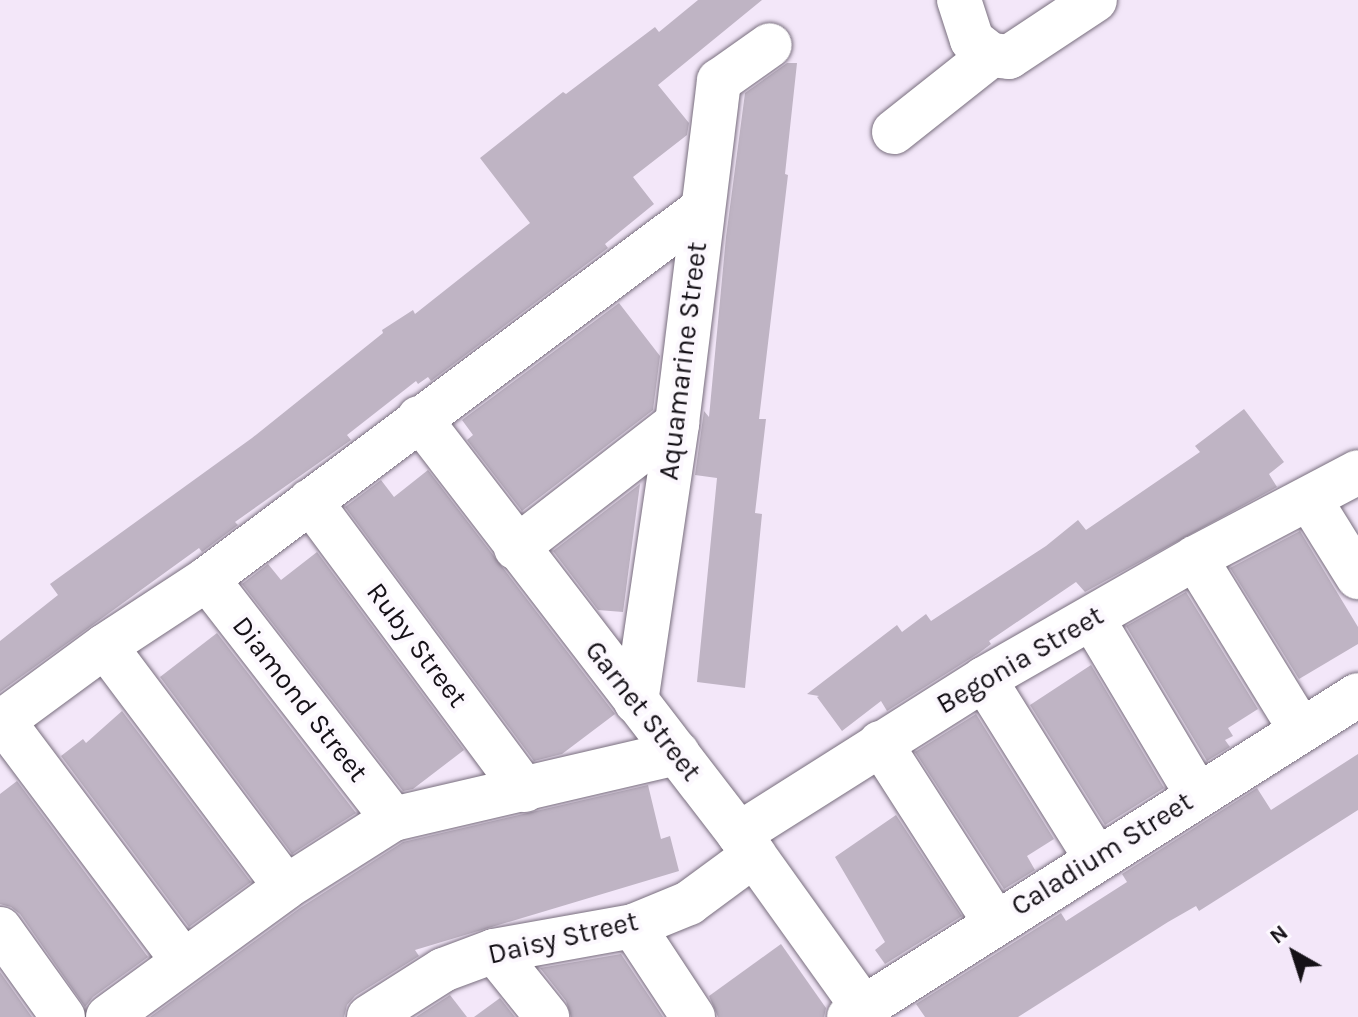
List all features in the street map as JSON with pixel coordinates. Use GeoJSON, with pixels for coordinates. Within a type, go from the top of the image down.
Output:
{"type":"FeatureCollection","features":[{"type":"Feature","properties":{"kind":"street"},"geometry":{"type":"LineString","coordinates":[[959,0],[972,40],[991,55],[1009,57],[1095,0]]}},
{"type":"Feature","properties":{"kind":"street","name":"Aquamarine Street"},"geometry":{"type":"LineString","coordinates":[[636,702],[677,423],[719,81],[770,45]]}},
{"type":"Feature","properties":{"kind":"street"},"geometry":{"type":"LineString","coordinates":[[894,132],[991,55]]}},
{"type":"Feature","properties":{"kind":"street"},"geometry":{"type":"LineString","coordinates":[[183,961],[1,722],[105,646],[207,579],[701,210]]}},
{"type":"Feature","properties":{"kind":"street","name":"Garnet Street"},"geometry":{"type":"LineString","coordinates":[[419,418],[746,844],[856,1012]]}},
{"type":"Feature","properties":{"kind":"street"},"geometry":{"type":"LineString","coordinates":[[516,548],[677,423]]}},
{"type":"Feature","properties":{"kind":"street","name":"Begonia Street"},"geometry":{"type":"LineString","coordinates":[[746,844],[880,743],[984,679],[1195,558],[1358,472]]}},
{"type":"Feature","properties":{"kind":"street"},"geometry":{"type":"LineString","coordinates":[[1310,500],[1358,577]]}},
{"type":"Feature","properties":{"kind":"street","name":"Ruby Street"},"geometry":{"type":"LineString","coordinates":[[310,501],[525,790]]}},
{"type":"Feature","properties":{"kind":"street"},"geometry":{"type":"LineString","coordinates":[[1195,558],[1300,729]]}},
{"type":"Feature","properties":{"kind":"street","name":"Diamond Street"},"geometry":{"type":"LineString","coordinates":[[207,579],[393,819]]}},
{"type":"Feature","properties":{"kind":"street"},"geometry":{"type":"LineString","coordinates":[[1092,618],[1197,794]]}},
{"type":"Feature","properties":{"kind":"street"},"geometry":{"type":"LineString","coordinates":[[105,646],[286,887]]}},
{"type":"Feature","properties":{"kind":"street"},"geometry":{"type":"LineString","coordinates":[[984,679],[1096,858]]}},
{"type":"Feature","properties":{"kind":"street","name":"Caladium Street"},"geometry":{"type":"LineString","coordinates":[[856,1012],[1358,695]]}},
{"type":"Feature","properties":{"kind":"street"},"geometry":{"type":"LineString","coordinates":[[880,743],[995,922]]}},
{"type":"Feature","properties":{"kind":"street"},"geometry":{"type":"LineString","coordinates":[[108,1017],[286,887],[393,819],[677,753]]}},
{"type":"Feature","properties":{"kind":"street","name":"Daisy Street"},"geometry":{"type":"LineString","coordinates":[[382,1013],[443,970],[494,951],[633,926],[689,903],[746,844]]}},
{"type":"Feature","properties":{"kind":"street"},"geometry":{"type":"LineString","coordinates":[[633,926],[693,1017]]}},
{"type":"Feature","properties":{"kind":"street"},"geometry":{"type":"LineString","coordinates":[[0,929],[63,1017]]}},
{"type":"Feature","properties":{"kind":"street"},"geometry":{"type":"LineString","coordinates":[[494,951],[547,1017]]}},
{"type":"Feature","properties":{"kind":"building"},"geometry":{"type":"Polygon","coordinates":[[[698,0],[762,0],[658,85],[689,123],[687,135],[633,177],[654,204],[605,244],[608,248],[431,381],[428,377],[418,384],[416,381],[347,435],[351,440],[235,522],[238,525],[202,552],[199,548],[0,692],[0,641],[58,595],[50,584],[252,438],[383,333],[382,330],[413,310],[415,314],[530,223],[480,158],[563,92],[566,94],[655,27],[659,32],[698,0]]]}},
{"type":"Feature","properties":{"kind":"building"},"geometry":{"type":"Polygon","coordinates":[[[787,63],[797,63],[785,174],[788,175],[759,419],[766,419],[755,513],[762,514],[745,688],[697,682],[717,478],[695,475],[704,411],[709,417],[726,237],[745,93],[787,63]]]}},
{"type":"Feature","properties":{"kind":"building"},"geometry":{"type":"Polygon","coordinates":[[[619,303],[660,356],[653,410],[522,511],[467,440],[473,435],[462,420],[619,303]]]}},
{"type":"Feature","properties":{"kind":"building"},"geometry":{"type":"Polygon","coordinates":[[[1244,409],[1284,462],[1269,474],[1277,487],[1085,592],[1076,582],[989,641],[991,644],[979,653],[887,711],[881,701],[842,731],[819,696],[807,694],[897,625],[902,632],[926,614],[931,621],[1046,546],[1078,520],[1086,530],[1200,452],[1195,446],[1244,409]]]}},
{"type":"Feature","properties":{"kind":"building"},"geometry":{"type":"Polygon","coordinates":[[[428,470],[615,714],[562,754],[534,761],[345,507],[381,480],[394,497],[428,470]]]}},
{"type":"Feature","properties":{"kind":"building"},"geometry":{"type":"Polygon","coordinates":[[[640,484],[623,612],[598,610],[553,551],[640,484]]]}},
{"type":"Feature","properties":{"kind":"building"},"geometry":{"type":"Polygon","coordinates":[[[1300,531],[1358,627],[1358,644],[1299,679],[1230,568],[1300,531]]]}},
{"type":"Feature","properties":{"kind":"building"},"geometry":{"type":"Polygon","coordinates":[[[317,552],[464,750],[413,789],[403,791],[242,584],[268,564],[281,580],[317,552]]]}},
{"type":"Feature","properties":{"kind":"building"},"geometry":{"type":"Polygon","coordinates":[[[1186,592],[1258,709],[1228,728],[1233,736],[1225,740],[1230,747],[1207,761],[1126,626],[1186,592]]]}},
{"type":"Feature","properties":{"kind":"building"},"geometry":{"type":"Polygon","coordinates":[[[217,633],[356,813],[292,854],[160,677],[217,633]]]}},
{"type":"Feature","properties":{"kind":"building"},"geometry":{"type":"Polygon","coordinates":[[[1091,665],[1164,788],[1105,825],[1030,705],[1091,665]]]}},
{"type":"Feature","properties":{"kind":"building"},"geometry":{"type":"Polygon","coordinates":[[[122,711],[251,882],[189,927],[61,756],[83,739],[86,743],[122,711]]]}},
{"type":"Feature","properties":{"kind":"building"},"geometry":{"type":"Polygon","coordinates":[[[976,714],[1054,839],[1027,856],[1035,870],[1004,889],[915,752],[976,714]]]}},
{"type":"Feature","properties":{"kind":"building"},"geometry":{"type":"Polygon","coordinates":[[[1358,754],[1358,810],[1199,911],[1196,906],[1168,922],[1018,1017],[925,1017],[916,1004],[1061,913],[1066,921],[1127,882],[1122,874],[1257,788],[1271,810],[1358,754]]]}},
{"type":"Feature","properties":{"kind":"building"},"geometry":{"type":"Polygon","coordinates":[[[17,781],[148,957],[93,997],[85,1007],[20,914],[0,904],[0,794],[17,781]]]}},
{"type":"Feature","properties":{"kind":"building"},"geometry":{"type":"Polygon","coordinates":[[[648,785],[661,839],[670,836],[679,871],[415,950],[419,956],[355,996],[347,1005],[344,1017],[150,1017],[300,908],[403,842],[648,785]]]}},
{"type":"Feature","properties":{"kind":"building"},"geometry":{"type":"Polygon","coordinates":[[[896,815],[962,916],[885,964],[875,950],[885,942],[835,857],[896,815]]]}},
{"type":"Feature","properties":{"kind":"building"},"geometry":{"type":"Polygon","coordinates":[[[781,944],[826,1008],[824,1017],[718,1017],[709,996],[781,944]]]}},
{"type":"Feature","properties":{"kind":"building"},"geometry":{"type":"Polygon","coordinates":[[[621,954],[663,1017],[571,1017],[566,1001],[540,968],[621,954]]]}},
{"type":"Feature","properties":{"kind":"building"},"geometry":{"type":"Polygon","coordinates":[[[0,972],[32,1017],[0,1017],[0,972]]]}},
{"type":"Feature","properties":{"kind":"building"},"geometry":{"type":"Polygon","coordinates":[[[450,995],[467,1017],[416,1017],[450,995]]]}},
{"type":"Feature","properties":{"kind":"building"},"geometry":{"type":"Polygon","coordinates":[[[500,998],[515,1017],[474,1017],[500,998]]]}}]}
